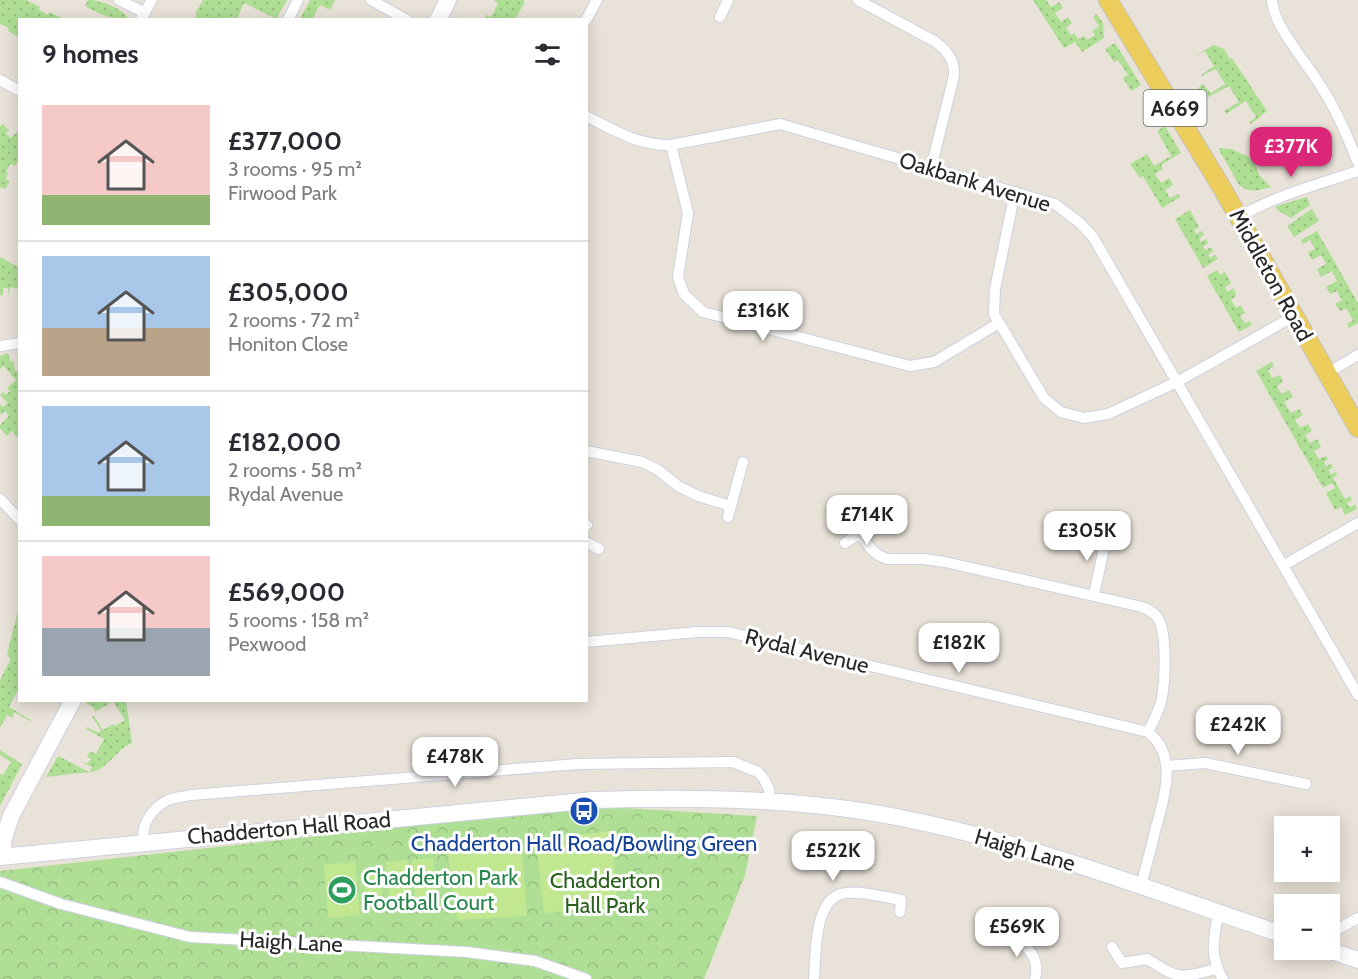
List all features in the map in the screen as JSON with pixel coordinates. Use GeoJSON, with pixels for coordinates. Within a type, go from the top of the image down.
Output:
{"type":"FeatureCollection","features":[{"type":"Feature","properties":{"kind":"main road"},"geometry":{"type":"LineString","coordinates":[[439,18],[448,0]]}},
{"type":"Feature","properties":{"kind":"main road","name":"Middleton Road"},"geometry":{"type":"LineString","coordinates":[[1108,0],[1239,217],[1358,429]]}},
{"type":"Feature","properties":{"kind":"main road"},"geometry":{"type":"LineString","coordinates":[[2,856],[3,841],[11,816],[71,702]]}},
{"type":"Feature","properties":{"kind":"main road","name":"Chadderton Hall Road"},"geometry":{"type":"LineString","coordinates":[[2,856],[594,800],[669,798],[764,801]]}},
{"type":"Feature","properties":{"kind":"main road","name":"Haigh Lane"},"geometry":{"type":"LineString","coordinates":[[764,801],[846,810],[924,823],[1022,848],[1141,885],[1274,932]]}},
{"type":"Feature","properties":{"kind":"main road"},"geometry":{"type":"LineString","coordinates":[[1340,954],[1358,960]]}},
{"type":"Feature","properties":{"kind":"street"},"geometry":{"type":"LineString","coordinates":[[119,0],[143,16],[152,0]]}},
{"type":"Feature","properties":{"kind":"street"},"geometry":{"type":"LineString","coordinates":[[289,18],[298,0]]}},
{"type":"Feature","properties":{"kind":"street"},"geometry":{"type":"LineString","coordinates":[[371,0],[403,18]]}},
{"type":"Feature","properties":{"kind":"street"},"geometry":{"type":"LineString","coordinates":[[587,18],[597,0]]}},
{"type":"Feature","properties":{"kind":"street"},"geometry":{"type":"LineString","coordinates":[[720,16],[728,0]]}},
{"type":"Feature","properties":{"kind":"street"},"geometry":{"type":"LineString","coordinates":[[858,0],[936,42],[947,51],[953,61],[954,76],[931,168]]}},
{"type":"Feature","properties":{"kind":"street"},"geometry":{"type":"LineString","coordinates":[[1272,0],[1276,20],[1323,89],[1358,163]]}},
{"type":"Feature","properties":{"kind":"street"},"geometry":{"type":"LineString","coordinates":[[0,80],[18,90]]}},
{"type":"Feature","properties":{"kind":"street","name":"Oakbank Avenue"},"geometry":{"type":"LineString","coordinates":[[588,117],[625,136],[653,145],[671,145],[780,124],[1055,204],[1080,223],[1093,237],[1358,695]]}},
{"type":"Feature","properties":{"kind":"street"},"geometry":{"type":"LineString","coordinates":[[671,145],[688,213],[678,277],[684,294],[703,312],[910,366],[934,362],[999,323]]}},
{"type":"Feature","properties":{"kind":"street"},"geometry":{"type":"LineString","coordinates":[[1239,217],[1266,202],[1358,171]]}},
{"type":"Feature","properties":{"kind":"street"},"geometry":{"type":"LineString","coordinates":[[1015,192],[995,289],[994,314],[1044,398],[1061,412],[1084,418],[1108,414],[1177,382],[1294,316]]}},
{"type":"Feature","properties":{"kind":"street"},"geometry":{"type":"LineString","coordinates":[[0,346],[18,343]]}},
{"type":"Feature","properties":{"kind":"street"},"geometry":{"type":"LineString","coordinates":[[1326,374],[1358,355]]}},
{"type":"Feature","properties":{"kind":"street"},"geometry":{"type":"LineString","coordinates":[[588,451],[642,462],[658,470],[678,486],[698,496],[731,506]]}},
{"type":"Feature","properties":{"kind":"street"},"geometry":{"type":"LineString","coordinates":[[728,518],[743,462]]}},
{"type":"Feature","properties":{"kind":"street"},"geometry":{"type":"LineString","coordinates":[[0,499],[18,518]]}},
{"type":"Feature","properties":{"kind":"street"},"geometry":{"type":"LineString","coordinates":[[1284,565],[1358,523]]}},
{"type":"Feature","properties":{"kind":"street"},"geometry":{"type":"LineString","coordinates":[[845,543],[873,525]]}},
{"type":"Feature","properties":{"kind":"street"},"geometry":{"type":"LineString","coordinates":[[859,533],[871,549],[887,559],[924,559],[945,562],[1094,595],[1153,612],[1164,636],[1163,692],[1157,715],[1148,732],[1159,744],[1167,766],[1164,799],[1141,885]]}},
{"type":"Feature","properties":{"kind":"street"},"geometry":{"type":"LineString","coordinates":[[1094,595],[1107,534]]}},
{"type":"Feature","properties":{"kind":"street"},"geometry":{"type":"LineString","coordinates":[[588,543],[598,549]]}},
{"type":"Feature","properties":{"kind":"street","name":"Rydal Avenue"},"geometry":{"type":"LineString","coordinates":[[588,642],[697,632],[728,632],[1148,732]]}},
{"type":"Feature","properties":{"kind":"street"},"geometry":{"type":"LineString","coordinates":[[143,842],[142,831],[146,819],[167,801],[190,795],[578,764],[733,762],[758,772],[764,779],[769,789],[764,801]]}},
{"type":"Feature","properties":{"kind":"street"},"geometry":{"type":"LineString","coordinates":[[1167,766],[1205,764],[1306,784]]}},
{"type":"Feature","properties":{"kind":"street","name":"Haigh Lane"},"geometry":{"type":"LineString","coordinates":[[0,882],[61,904],[180,935],[199,938],[467,952],[535,961],[586,979]]}},
{"type":"Feature","properties":{"kind":"street"},"geometry":{"type":"LineString","coordinates":[[814,979],[821,915],[830,902],[843,893],[868,895],[902,900],[900,912]]}},
{"type":"Feature","properties":{"kind":"street"},"geometry":{"type":"LineString","coordinates":[[1218,913],[1213,947],[1216,969],[1223,979]]}},
{"type":"Feature","properties":{"kind":"street"},"geometry":{"type":"LineString","coordinates":[[1340,928],[1358,918]]}},
{"type":"Feature","properties":{"kind":"street"},"geometry":{"type":"LineString","coordinates":[[1008,934],[1023,944],[1034,956],[1038,969],[1035,979]]}},
{"type":"Feature","properties":{"kind":"street"},"geometry":{"type":"LineString","coordinates":[[1112,948],[1122,963],[1147,959],[1166,975],[1177,979],[1216,969]]}},
{"type":"Feature","properties":{"kind":"green space"},"geometry":{"type":"Polygon","coordinates":[[[0,0],[26,0],[40,7],[39,10],[48,15],[49,12],[62,18],[18,18],[18,36],[8,31],[9,28],[0,24],[0,0]]]}},
{"type":"Feature","properties":{"kind":"green space"},"geometry":{"type":"Polygon","coordinates":[[[88,0],[99,1],[121,11],[127,18],[111,17],[85,6],[88,0]]]}},
{"type":"Feature","properties":{"kind":"green space"},"geometry":{"type":"Polygon","coordinates":[[[203,0],[287,0],[277,18],[244,3],[237,18],[195,18],[197,15],[195,14],[203,0]]]}},
{"type":"Feature","properties":{"kind":"green space"},"geometry":{"type":"Polygon","coordinates":[[[310,0],[335,0],[330,10],[320,5],[313,18],[301,18],[310,0]]]}},
{"type":"Feature","properties":{"kind":"green space"},"geometry":{"type":"Polygon","coordinates":[[[494,0],[523,0],[525,2],[516,18],[484,18],[486,15],[476,10],[491,17],[498,4],[494,0]]]}},
{"type":"Feature","properties":{"kind":"green space"},"geometry":{"type":"Polygon","coordinates":[[[1033,0],[1046,0],[1051,7],[1059,2],[1063,8],[1055,13],[1061,22],[1068,17],[1072,23],[1066,28],[1078,39],[1084,36],[1087,40],[1095,35],[1092,31],[1099,26],[1093,17],[1097,14],[1103,23],[1104,38],[1082,52],[1075,42],[1064,48],[1033,0]]]}},
{"type":"Feature","properties":{"kind":"green space"},"geometry":{"type":"Polygon","coordinates":[[[1115,43],[1141,85],[1131,91],[1123,78],[1128,75],[1118,60],[1114,62],[1105,49],[1115,43]]]}},
{"type":"Feature","properties":{"kind":"green space"},"geometry":{"type":"Polygon","coordinates":[[[1213,45],[1224,49],[1230,59],[1232,58],[1267,111],[1251,124],[1249,122],[1256,117],[1246,101],[1226,114],[1224,111],[1239,102],[1229,86],[1203,100],[1196,90],[1203,84],[1211,93],[1225,84],[1216,69],[1201,76],[1214,66],[1205,51],[1189,60],[1213,45]]]}},
{"type":"Feature","properties":{"kind":"green space"},"geometry":{"type":"Polygon","coordinates":[[[3,124],[9,130],[6,133],[10,138],[18,132],[18,160],[15,166],[10,164],[6,172],[8,173],[6,179],[10,181],[5,189],[1,187],[0,189],[0,126],[3,124]]]}},
{"type":"Feature","properties":{"kind":"green space"},"geometry":{"type":"Polygon","coordinates":[[[1165,126],[1181,153],[1161,165],[1163,169],[1155,174],[1161,183],[1169,178],[1173,185],[1165,190],[1170,198],[1178,194],[1180,197],[1162,208],[1143,176],[1140,178],[1130,164],[1147,154],[1154,166],[1171,156],[1157,131],[1165,126]]]}},
{"type":"Feature","properties":{"kind":"green space"},"geometry":{"type":"Polygon","coordinates":[[[1218,148],[1231,149],[1247,156],[1256,166],[1259,175],[1271,187],[1255,191],[1243,188],[1239,185],[1218,148]]]}},
{"type":"Feature","properties":{"kind":"green space"},"geometry":{"type":"Polygon","coordinates":[[[1307,197],[1310,205],[1291,218],[1277,210],[1276,206],[1307,197]]]}},
{"type":"Feature","properties":{"kind":"green space"},"geometry":{"type":"Polygon","coordinates":[[[1312,209],[1319,221],[1294,237],[1287,226],[1312,209]]]}},
{"type":"Feature","properties":{"kind":"green space"},"geometry":{"type":"Polygon","coordinates":[[[1190,210],[1199,227],[1194,230],[1196,234],[1202,231],[1204,235],[1199,239],[1201,242],[1206,239],[1208,243],[1203,247],[1206,250],[1211,247],[1213,251],[1208,255],[1210,258],[1215,255],[1218,259],[1203,268],[1175,219],[1190,210]]]}},
{"type":"Feature","properties":{"kind":"green space"},"geometry":{"type":"Polygon","coordinates":[[[1317,231],[1358,303],[1358,323],[1349,328],[1347,324],[1353,320],[1346,308],[1340,311],[1335,304],[1342,300],[1337,291],[1330,294],[1326,287],[1337,281],[1332,271],[1321,277],[1317,269],[1326,264],[1321,255],[1312,260],[1308,253],[1315,249],[1310,240],[1303,244],[1301,240],[1317,231]]]}},
{"type":"Feature","properties":{"kind":"green space"},"geometry":{"type":"Polygon","coordinates":[[[0,257],[18,267],[18,289],[10,287],[9,297],[8,288],[3,288],[3,295],[0,295],[0,257]]]}},
{"type":"Feature","properties":{"kind":"green space"},"geometry":{"type":"Polygon","coordinates":[[[1217,270],[1220,275],[1225,272],[1231,283],[1225,287],[1227,292],[1234,288],[1236,296],[1231,300],[1236,308],[1241,305],[1245,313],[1240,316],[1245,323],[1250,321],[1252,325],[1239,332],[1207,276],[1217,270]]]}},
{"type":"Feature","properties":{"kind":"green space"},"geometry":{"type":"Polygon","coordinates":[[[8,353],[15,371],[18,371],[18,438],[12,431],[7,436],[0,428],[9,416],[5,411],[1,415],[0,413],[0,404],[3,407],[8,403],[0,395],[3,392],[6,395],[10,391],[7,388],[16,380],[4,366],[0,369],[0,356],[8,353]]]}},
{"type":"Feature","properties":{"kind":"green space"},"geometry":{"type":"Polygon","coordinates":[[[1272,362],[1274,366],[1268,370],[1272,378],[1280,375],[1283,382],[1277,386],[1281,394],[1289,390],[1293,397],[1284,402],[1291,413],[1299,409],[1303,415],[1295,420],[1300,428],[1308,424],[1312,431],[1305,435],[1310,443],[1317,439],[1321,447],[1314,451],[1319,459],[1326,456],[1328,459],[1324,462],[1326,466],[1331,464],[1333,467],[1329,470],[1331,474],[1336,472],[1337,475],[1333,478],[1345,499],[1350,496],[1352,500],[1347,503],[1350,507],[1355,505],[1357,509],[1345,515],[1341,507],[1335,510],[1326,493],[1335,488],[1332,483],[1323,488],[1256,371],[1272,362]]]}},
{"type":"Feature","properties":{"kind":"green space"},"geometry":{"type":"Polygon","coordinates":[[[18,611],[18,690],[9,707],[31,720],[14,712],[13,718],[7,715],[0,728],[0,680],[11,659],[7,654],[18,611]]]}},
{"type":"Feature","properties":{"kind":"green space"},"geometry":{"type":"Polygon","coordinates":[[[111,702],[95,712],[93,707],[86,703],[111,702]]]}},
{"type":"Feature","properties":{"kind":"green space"},"geometry":{"type":"Polygon","coordinates":[[[114,702],[126,702],[132,743],[107,764],[90,772],[92,767],[82,762],[88,763],[91,759],[87,757],[90,751],[96,754],[104,739],[86,729],[87,727],[99,733],[101,730],[92,717],[94,716],[103,730],[125,720],[114,702]]]}},
{"type":"Feature","properties":{"kind":"green space"},"geometry":{"type":"Polygon","coordinates":[[[0,750],[22,764],[0,806],[0,774],[3,775],[11,762],[0,755],[0,750]]]}},
{"type":"Feature","properties":{"kind":"green space"},"geometry":{"type":"Polygon","coordinates":[[[58,756],[89,772],[46,777],[58,756]]]}},
{"type":"Feature","properties":{"kind":"green space","name":"Chadderton Hall Park"},"geometry":{"type":"Polygon","coordinates":[[[591,806],[757,816],[745,875],[704,979],[0,979],[0,871],[591,806]]]}},
{"type":"Feature","properties":{"kind":"green space"},"geometry":{"type":"Polygon","coordinates":[[[612,831],[617,906],[544,913],[536,839],[612,831]]]}},
{"type":"Feature","properties":{"kind":"green space"},"geometry":{"type":"Polygon","coordinates":[[[521,840],[527,916],[457,920],[447,848],[521,840]]]}},
{"type":"Feature","properties":{"kind":"green space"},"geometry":{"type":"Polygon","coordinates":[[[433,858],[438,907],[416,909],[412,860],[433,858]]]}},
{"type":"Feature","properties":{"kind":"green space"},"geometry":{"type":"Polygon","coordinates":[[[408,860],[412,909],[391,911],[386,862],[408,860]]]}},
{"type":"Feature","properties":{"kind":"green space","name":"Chadderton Park Football Court"},"geometry":{"type":"Polygon","coordinates":[[[355,862],[360,915],[328,918],[324,865],[355,862]]]}},
{"type":"Feature","properties":{"kind":"green space"},"geometry":{"type":"Polygon","coordinates":[[[380,869],[383,906],[366,907],[363,870],[380,869]]]}},
{"type":"Feature","properties":{"kind":"place","name":"Chadderton Hall Road/Bowling Green"},"geometry":{"type":"Point","coordinates":[584,811]}},
{"type":"Feature","properties":{"kind":"place","name":"Chadderton Park Football Court"},"geometry":{"type":"Point","coordinates":[342,890]}}]}
